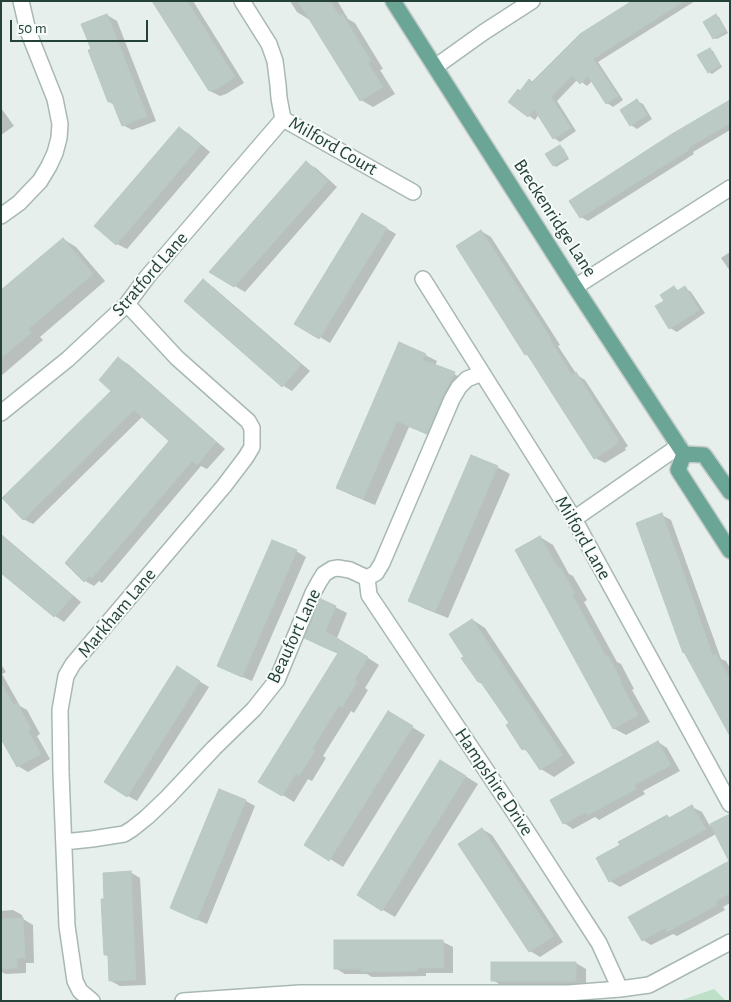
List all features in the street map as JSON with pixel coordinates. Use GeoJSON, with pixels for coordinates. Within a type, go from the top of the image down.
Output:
{"type":"FeatureCollection","features":[{"type":"Feature","properties":{"kind":"main road","name":"Breckenridge Lane"},"geometry":{"type":"LineString","coordinates":[[393,1],[575,287],[682,450]]}},
{"type":"Feature","properties":{"kind":"main road"},"geometry":{"type":"LineString","coordinates":[[730,492],[704,456],[682,450],[678,470],[730,551]]}},
{"type":"Feature","properties":{"kind":"street"},"geometry":{"type":"LineString","coordinates":[[1,216],[19,203],[40,180],[55,153],[59,138],[60,124],[56,99],[28,31],[21,1]]}},
{"type":"Feature","properties":{"kind":"street","name":"Milford Court"},"geometry":{"type":"LineString","coordinates":[[242,1],[269,44],[275,61],[283,119],[413,192]]}},
{"type":"Feature","properties":{"kind":"street"},"geometry":{"type":"LineString","coordinates":[[435,67],[532,1]]}},
{"type":"Feature","properties":{"kind":"street","name":"Stratford Lane"},"geometry":{"type":"LineString","coordinates":[[1,413],[68,359],[127,304],[148,276],[283,119]]}},
{"type":"Feature","properties":{"kind":"street"},"geometry":{"type":"LineString","coordinates":[[575,287],[730,188]]}},
{"type":"Feature","properties":{"kind":"street","name":"Milford Lane"},"geometry":{"type":"LineString","coordinates":[[423,279],[574,519],[730,804]]}},
{"type":"Feature","properties":{"kind":"street","name":"Markham Lane"},"geometry":{"type":"LineString","coordinates":[[90,1000],[80,991],[75,981],[67,926],[60,710],[66,676],[73,664],[224,486],[252,447],[252,428],[248,421],[177,358],[127,304]]}},
{"type":"Feature","properties":{"kind":"street"},"geometry":{"type":"LineString","coordinates":[[367,578],[376,573],[382,563],[456,393],[467,380],[482,373]]}},
{"type":"Feature","properties":{"kind":"street"},"geometry":{"type":"LineString","coordinates":[[574,519],[682,450]]}},
{"type":"Feature","properties":{"kind":"street","name":"Beaufort Lane"},"geometry":{"type":"LineString","coordinates":[[64,842],[124,834],[147,817],[254,709],[277,680],[313,593],[324,574],[338,568],[350,570],[367,578]]}},
{"type":"Feature","properties":{"kind":"street","name":"Hampshire Drive"},"geometry":{"type":"LineString","coordinates":[[367,578],[369,595],[599,943],[620,988]]}},
{"type":"Feature","properties":{"kind":"street"},"geometry":{"type":"LineString","coordinates":[[183,1001],[300,993],[568,993],[649,985],[730,942]]}},
{"type":"Feature","properties":{"kind":"green space"},"geometry":{"type":"Polygon","coordinates":[[[714,989],[726,1001],[679,1001],[714,989]]]}},
{"type":"Feature","properties":{"kind":"building"},"geometry":{"type":"Polygon","coordinates":[[[152,1],[187,1],[235,77],[216,89],[209,91],[152,1]]]}},
{"type":"Feature","properties":{"kind":"building"},"geometry":{"type":"Polygon","coordinates":[[[298,1],[330,1],[339,16],[342,14],[371,61],[368,63],[383,87],[360,101],[298,1]]]}},
{"type":"Feature","properties":{"kind":"building"},"geometry":{"type":"Polygon","coordinates":[[[632,1],[684,1],[593,59],[618,96],[606,104],[588,76],[580,84],[572,76],[551,97],[571,128],[553,139],[534,109],[528,117],[508,102],[518,89],[520,91],[529,79],[532,82],[580,34],[632,1]]]}},
{"type":"Feature","properties":{"kind":"building"},"geometry":{"type":"Polygon","coordinates":[[[107,14],[147,116],[122,126],[112,101],[108,102],[88,50],[91,49],[81,24],[107,14]]]}},
{"type":"Feature","properties":{"kind":"building"},"geometry":{"type":"Polygon","coordinates":[[[716,14],[726,31],[713,39],[703,22],[716,14]]]}},
{"type":"Feature","properties":{"kind":"building"},"geometry":{"type":"Polygon","coordinates":[[[710,48],[720,65],[708,73],[697,55],[710,48]]]}},
{"type":"Feature","properties":{"kind":"building"},"geometry":{"type":"Polygon","coordinates":[[[637,99],[647,115],[630,126],[620,110],[637,99]]]}},
{"type":"Feature","properties":{"kind":"building"},"geometry":{"type":"Polygon","coordinates":[[[730,100],[730,123],[580,218],[569,201],[672,134],[730,100]]]}},
{"type":"Feature","properties":{"kind":"building"},"geometry":{"type":"Polygon","coordinates":[[[179,127],[201,145],[116,245],[94,226],[179,127]]]}},
{"type":"Feature","properties":{"kind":"building"},"geometry":{"type":"Polygon","coordinates":[[[560,145],[567,157],[553,166],[545,154],[560,145]]]}},
{"type":"Feature","properties":{"kind":"building"},"geometry":{"type":"Polygon","coordinates":[[[306,161],[328,181],[234,287],[209,272],[306,161]]]}},
{"type":"Feature","properties":{"kind":"building"},"geometry":{"type":"Polygon","coordinates":[[[362,213],[387,228],[319,339],[294,324],[362,213]]]}},
{"type":"Feature","properties":{"kind":"building"},"geometry":{"type":"Polygon","coordinates":[[[481,230],[572,375],[576,372],[619,441],[594,459],[456,246],[481,230]]]}},
{"type":"Feature","properties":{"kind":"building"},"geometry":{"type":"Polygon","coordinates":[[[63,238],[93,274],[28,329],[31,333],[1,358],[1,290],[63,238]]]}},
{"type":"Feature","properties":{"kind":"building"},"geometry":{"type":"Polygon","coordinates":[[[203,279],[301,365],[282,387],[184,301],[203,279]]]}},
{"type":"Feature","properties":{"kind":"building"},"geometry":{"type":"Polygon","coordinates":[[[674,286],[677,291],[685,286],[699,310],[669,329],[655,306],[664,301],[660,295],[674,286]]]}},
{"type":"Feature","properties":{"kind":"building"},"geometry":{"type":"Polygon","coordinates":[[[399,342],[426,354],[423,360],[455,372],[427,434],[397,421],[363,499],[336,488],[399,342]]]}},
{"type":"Feature","properties":{"kind":"building"},"geometry":{"type":"Polygon","coordinates":[[[118,357],[216,442],[197,465],[192,461],[92,578],[89,576],[84,582],[65,563],[169,441],[134,410],[23,520],[2,498],[111,391],[99,380],[118,357]]]}},
{"type":"Feature","properties":{"kind":"building"},"geometry":{"type":"Polygon","coordinates":[[[471,455],[498,466],[435,612],[408,601],[471,455]]]}},
{"type":"Feature","properties":{"kind":"building"},"geometry":{"type":"Polygon","coordinates":[[[662,513],[713,656],[716,654],[730,679],[730,736],[683,653],[636,523],[662,513]]]}},
{"type":"Feature","properties":{"kind":"building"},"geometry":{"type":"Polygon","coordinates":[[[1,535],[73,596],[54,617],[1,573],[1,535]]]}},
{"type":"Feature","properties":{"kind":"building"},"geometry":{"type":"Polygon","coordinates":[[[540,536],[575,593],[572,594],[606,657],[608,656],[638,715],[613,729],[515,550],[540,536]]]}},
{"type":"Feature","properties":{"kind":"building"},"geometry":{"type":"Polygon","coordinates":[[[272,540],[297,550],[242,677],[217,666],[272,540]]]}},
{"type":"Feature","properties":{"kind":"building"},"geometry":{"type":"Polygon","coordinates":[[[321,599],[336,606],[325,631],[368,657],[354,680],[357,682],[342,707],[339,705],[312,749],[315,751],[299,776],[296,773],[282,796],[258,782],[338,653],[304,638],[321,599]]]}},
{"type":"Feature","properties":{"kind":"building"},"geometry":{"type":"Polygon","coordinates":[[[472,619],[563,755],[540,770],[525,748],[522,750],[506,725],[509,723],[480,681],[478,682],[461,658],[464,657],[449,634],[472,619]]]}},
{"type":"Feature","properties":{"kind":"building"},"geometry":{"type":"Polygon","coordinates":[[[177,666],[200,681],[127,797],[104,782],[177,666]]]}},
{"type":"Feature","properties":{"kind":"building"},"geometry":{"type":"Polygon","coordinates":[[[1,683],[14,705],[17,703],[31,729],[28,730],[41,754],[17,767],[1,739],[1,683]]]}},
{"type":"Feature","properties":{"kind":"building"},"geometry":{"type":"Polygon","coordinates":[[[388,711],[413,726],[329,861],[304,845],[388,711]]]}},
{"type":"Feature","properties":{"kind":"building"},"geometry":{"type":"Polygon","coordinates":[[[658,741],[671,765],[634,785],[636,789],[588,815],[586,812],[563,824],[550,800],[658,741]]]}},
{"type":"Feature","properties":{"kind":"building"},"geometry":{"type":"Polygon","coordinates":[[[440,760],[466,776],[382,911],[357,895],[440,760]]]}},
{"type":"Feature","properties":{"kind":"building"},"geometry":{"type":"Polygon","coordinates":[[[219,789],[246,800],[197,920],[170,908],[219,789]]]}},
{"type":"Feature","properties":{"kind":"building"},"geometry":{"type":"Polygon","coordinates":[[[692,805],[706,829],[609,882],[596,858],[620,845],[618,842],[667,815],[669,818],[692,805]]]}},
{"type":"Feature","properties":{"kind":"building"},"geometry":{"type":"Polygon","coordinates":[[[730,814],[730,893],[715,902],[717,905],[667,932],[665,928],[642,941],[628,917],[729,861],[710,824],[730,814]]]}},
{"type":"Feature","properties":{"kind":"building"},"geometry":{"type":"Polygon","coordinates":[[[482,828],[554,936],[529,952],[458,844],[482,828]]]}},
{"type":"Feature","properties":{"kind":"building"},"geometry":{"type":"Polygon","coordinates":[[[131,871],[136,980],[109,981],[108,955],[104,955],[101,899],[104,899],[103,873],[131,871]]]}},
{"type":"Feature","properties":{"kind":"building"},"geometry":{"type":"Polygon","coordinates":[[[23,918],[25,958],[17,958],[17,968],[1,969],[1,919],[23,918]]]}},
{"type":"Feature","properties":{"kind":"building"},"geometry":{"type":"Polygon","coordinates":[[[334,940],[443,940],[444,968],[417,968],[417,971],[361,972],[361,969],[334,969],[334,940]]]}},
{"type":"Feature","properties":{"kind":"building"},"geometry":{"type":"Polygon","coordinates":[[[491,962],[576,962],[576,981],[491,981],[491,962]]]}}]}
